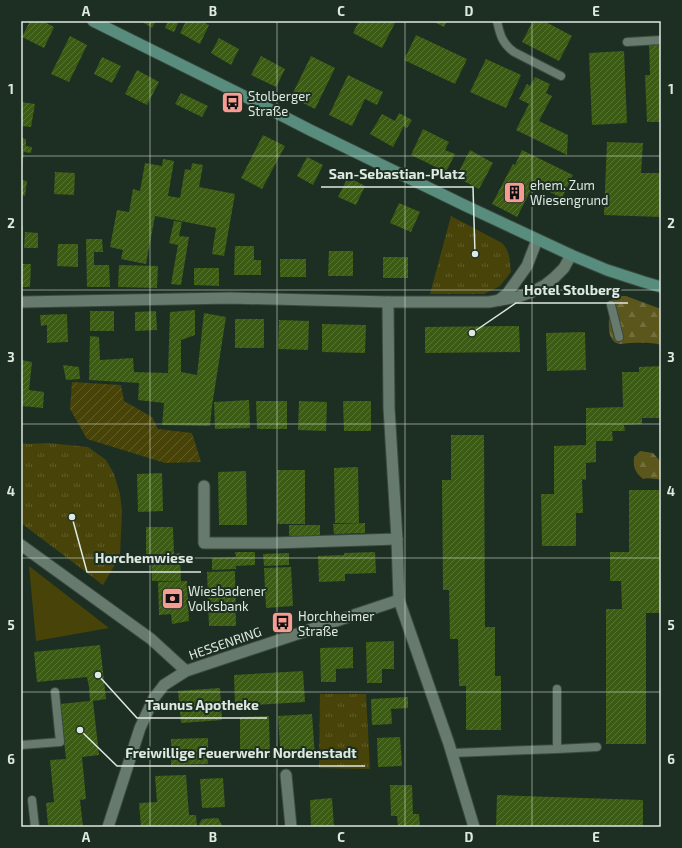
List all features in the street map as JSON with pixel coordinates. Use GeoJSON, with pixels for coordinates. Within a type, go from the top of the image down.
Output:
{"type":"FeatureCollection","features":[{"type":"Feature","properties":{"kind":"main road"},"geometry":{"type":"LineString","coordinates":[[94,21],[317,133],[537,240],[607,270],[661,286]]}},
{"type":"Feature","properties":{"kind":"street"},"geometry":{"type":"LineString","coordinates":[[498,301],[507,294],[527,266],[537,240]]}},
{"type":"Feature","properties":{"kind":"street"},"geometry":{"type":"LineString","coordinates":[[21,302],[230,298],[388,302],[489,302],[518,297],[545,285],[564,268],[572,256]]}},
{"type":"Feature","properties":{"kind":"street"},"geometry":{"type":"LineString","coordinates":[[388,302],[389,408],[399,600],[452,753],[474,827]]}},
{"type":"Feature","properties":{"kind":"street"},"geometry":{"type":"LineString","coordinates":[[204,486],[204,543],[397,539]]}},
{"type":"Feature","properties":{"kind":"street"},"geometry":{"type":"LineString","coordinates":[[21,545],[151,639],[186,671]]}},
{"type":"Feature","properties":{"kind":"street","name":"HESSENRING"},"geometry":{"type":"LineString","coordinates":[[108,827],[140,728],[154,698],[164,685],[186,671],[399,600]]}},
{"type":"Feature","properties":{"kind":"street"},"geometry":{"type":"LineString","coordinates":[[286,775],[291,827]]}},
{"type":"Feature","properties":{"kind":"lane"},"geometry":{"type":"LineString","coordinates":[[497,21],[500,34],[508,47],[514,52],[561,76]]}},
{"type":"Feature","properties":{"kind":"lane"},"geometry":{"type":"LineString","coordinates":[[627,42],[661,40]]}},
{"type":"Feature","properties":{"kind":"lane"},"geometry":{"type":"LineString","coordinates":[[611,305],[619,337]]}},
{"type":"Feature","properties":{"kind":"lane"},"geometry":{"type":"LineString","coordinates":[[557,689],[557,749]]}},
{"type":"Feature","properties":{"kind":"lane"},"geometry":{"type":"LineString","coordinates":[[21,745],[60,742],[55,692]]}},
{"type":"Feature","properties":{"kind":"lane"},"geometry":{"type":"LineString","coordinates":[[452,753],[597,747]]}},
{"type":"Feature","properties":{"kind":"lane"},"geometry":{"type":"LineString","coordinates":[[32,800],[35,827]]}},
{"type":"Feature","properties":{"kind":"green space"},"geometry":{"type":"Polygon","coordinates":[[[451,216],[505,246],[509,257],[511,272],[500,286],[484,294],[430,294],[451,216]]]}},
{"type":"Feature","properties":{"kind":"green space"},"geometry":{"type":"Polygon","coordinates":[[[616,296],[626,296],[661,309],[661,345],[653,343],[620,344],[611,338],[609,332],[610,310],[612,299],[616,296]]]}},
{"type":"Feature","properties":{"kind":"green space"},"geometry":{"type":"Polygon","coordinates":[[[72,382],[121,385],[124,401],[152,417],[158,429],[192,433],[201,462],[165,463],[87,439],[70,409],[72,382]]]}},
{"type":"Feature","properties":{"kind":"green space"},"geometry":{"type":"Polygon","coordinates":[[[21,443],[48,443],[88,447],[106,460],[114,474],[120,494],[122,511],[120,556],[103,585],[21,523],[21,443]]]}},
{"type":"Feature","properties":{"kind":"green space"},"geometry":{"type":"Polygon","coordinates":[[[640,451],[653,453],[661,462],[661,479],[643,479],[635,470],[634,457],[640,451]]]}},
{"type":"Feature","properties":{"kind":"green space"},"geometry":{"type":"Polygon","coordinates":[[[29,566],[109,628],[36,641],[29,566]]]}},
{"type":"Feature","properties":{"kind":"green space"},"geometry":{"type":"Polygon","coordinates":[[[320,694],[366,694],[370,769],[319,768],[320,694]]]}},
{"type":"Feature","properties":{"kind":"building"},"geometry":{"type":"Polygon","coordinates":[[[30,21],[43,21],[54,27],[44,48],[22,37],[30,21]]]}},
{"type":"Feature","properties":{"kind":"building"},"geometry":{"type":"Polygon","coordinates":[[[141,21],[156,21],[152,28],[141,21]]]}},
{"type":"Feature","properties":{"kind":"building"},"geometry":{"type":"Polygon","coordinates":[[[168,21],[179,21],[174,32],[165,28],[168,21]]]}},
{"type":"Feature","properties":{"kind":"building"},"geometry":{"type":"Polygon","coordinates":[[[186,21],[201,21],[209,25],[200,44],[180,33],[186,21]]]}},
{"type":"Feature","properties":{"kind":"building"},"geometry":{"type":"Polygon","coordinates":[[[359,21],[396,21],[382,48],[353,33],[359,21]]]}},
{"type":"Feature","properties":{"kind":"building"},"geometry":{"type":"Polygon","coordinates":[[[432,21],[447,21],[444,27],[432,21]]]}},
{"type":"Feature","properties":{"kind":"building"},"geometry":{"type":"Polygon","coordinates":[[[533,21],[544,21],[572,36],[559,61],[522,42],[533,21]]]}},
{"type":"Feature","properties":{"kind":"building"},"geometry":{"type":"Polygon","coordinates":[[[416,35],[467,59],[455,84],[404,60],[416,35]]]}},
{"type":"Feature","properties":{"kind":"building"},"geometry":{"type":"Polygon","coordinates":[[[70,36],[87,45],[69,82],[51,74],[70,36]]]}},
{"type":"Feature","properties":{"kind":"building"},"geometry":{"type":"Polygon","coordinates":[[[219,38],[239,49],[231,65],[211,53],[219,38]]]}},
{"type":"Feature","properties":{"kind":"building"},"geometry":{"type":"Polygon","coordinates":[[[661,43],[661,122],[647,122],[645,75],[650,75],[649,44],[661,43]]]}},
{"type":"Feature","properties":{"kind":"building"},"geometry":{"type":"Polygon","coordinates":[[[624,51],[627,123],[592,125],[589,53],[624,51]]]}},
{"type":"Feature","properties":{"kind":"building"},"geometry":{"type":"Polygon","coordinates":[[[261,56],[285,69],[276,87],[251,75],[261,56]]]}},
{"type":"Feature","properties":{"kind":"building"},"geometry":{"type":"Polygon","coordinates":[[[311,56],[335,68],[315,109],[291,97],[311,56]]]}},
{"type":"Feature","properties":{"kind":"building"},"geometry":{"type":"Polygon","coordinates":[[[102,57],[121,66],[112,83],[94,74],[102,57]]]}},
{"type":"Feature","properties":{"kind":"building"},"geometry":{"type":"Polygon","coordinates":[[[486,59],[521,75],[506,108],[470,92],[486,59]]]}},
{"type":"Feature","properties":{"kind":"building"},"geometry":{"type":"Polygon","coordinates":[[[137,70],[159,82],[147,105],[125,94],[137,70]]]}},
{"type":"Feature","properties":{"kind":"building"},"geometry":{"type":"Polygon","coordinates":[[[348,75],[383,92],[377,105],[365,99],[352,126],[329,115],[348,75]]]}},
{"type":"Feature","properties":{"kind":"building"},"geometry":{"type":"Polygon","coordinates":[[[535,77],[550,84],[546,93],[552,96],[539,121],[568,135],[567,155],[516,130],[529,104],[519,99],[527,84],[530,86],[535,77]]]}},
{"type":"Feature","properties":{"kind":"building"},"geometry":{"type":"Polygon","coordinates":[[[181,93],[208,106],[202,117],[175,104],[181,93]]]}},
{"type":"Feature","properties":{"kind":"building"},"geometry":{"type":"Polygon","coordinates":[[[21,102],[35,104],[31,127],[21,126],[21,102]]]}},
{"type":"Feature","properties":{"kind":"building"},"geometry":{"type":"Polygon","coordinates":[[[399,113],[412,120],[407,128],[404,126],[393,147],[370,134],[382,114],[395,121],[399,113]]]}},
{"type":"Feature","properties":{"kind":"building"},"geometry":{"type":"Polygon","coordinates":[[[423,129],[449,142],[445,150],[455,154],[446,172],[411,155],[423,129]]]}},
{"type":"Feature","properties":{"kind":"building"},"geometry":{"type":"Polygon","coordinates":[[[263,135],[285,146],[262,189],[241,178],[263,135]]]}},
{"type":"Feature","properties":{"kind":"building"},"geometry":{"type":"Polygon","coordinates":[[[21,138],[26,139],[26,146],[32,147],[31,153],[24,152],[22,168],[21,168],[21,138]]]}},
{"type":"Feature","properties":{"kind":"building"},"geometry":{"type":"Polygon","coordinates":[[[607,142],[643,143],[641,173],[661,173],[661,217],[604,215],[607,142]]]}},
{"type":"Feature","properties":{"kind":"building"},"geometry":{"type":"Polygon","coordinates":[[[470,150],[493,163],[479,189],[456,177],[470,150]]]}},
{"type":"Feature","properties":{"kind":"building"},"geometry":{"type":"Polygon","coordinates":[[[522,150],[573,175],[562,198],[534,184],[517,217],[492,204],[522,150]]]}},
{"type":"Feature","properties":{"kind":"building"},"geometry":{"type":"Polygon","coordinates":[[[307,157],[323,165],[313,185],[297,176],[307,157]]]}},
{"type":"Feature","properties":{"kind":"building"},"geometry":{"type":"Polygon","coordinates":[[[163,159],[174,161],[168,196],[180,198],[185,169],[191,170],[192,163],[203,165],[199,187],[235,194],[224,256],[212,254],[216,228],[155,216],[146,264],[121,259],[123,250],[110,247],[117,210],[129,212],[133,189],[140,191],[145,163],[162,166],[163,159]]]}},
{"type":"Feature","properties":{"kind":"building"},"geometry":{"type":"Polygon","coordinates":[[[55,172],[75,173],[74,195],[54,194],[55,172]]]}},
{"type":"Feature","properties":{"kind":"building"},"geometry":{"type":"Polygon","coordinates":[[[348,177],[365,186],[356,205],[338,197],[348,177]]]}},
{"type":"Feature","properties":{"kind":"building"},"geometry":{"type":"Polygon","coordinates":[[[21,180],[27,181],[25,196],[21,195],[21,180]]]}},
{"type":"Feature","properties":{"kind":"building"},"geometry":{"type":"Polygon","coordinates":[[[399,203],[420,212],[411,232],[390,223],[399,203]]]}},
{"type":"Feature","properties":{"kind":"building"},"geometry":{"type":"Polygon","coordinates":[[[174,221],[182,222],[179,236],[189,237],[181,285],[171,284],[178,245],[169,243],[174,221]]]}},
{"type":"Feature","properties":{"kind":"building"},"geometry":{"type":"Polygon","coordinates":[[[21,226],[23,226],[22,243],[21,243],[21,226]]]}},
{"type":"Feature","properties":{"kind":"building"},"geometry":{"type":"Polygon","coordinates":[[[25,232],[38,233],[38,248],[24,248],[25,232]]]}},
{"type":"Feature","properties":{"kind":"building"},"geometry":{"type":"Polygon","coordinates":[[[86,239],[102,239],[103,252],[94,252],[94,265],[109,265],[110,287],[87,287],[86,239]]]}},
{"type":"Feature","properties":{"kind":"building"},"geometry":{"type":"Polygon","coordinates":[[[58,244],[78,244],[78,267],[57,266],[58,244]]]}},
{"type":"Feature","properties":{"kind":"building"},"geometry":{"type":"Polygon","coordinates":[[[235,246],[254,246],[254,260],[261,260],[261,275],[234,275],[235,246]]]}},
{"type":"Feature","properties":{"kind":"building"},"geometry":{"type":"Polygon","coordinates":[[[329,251],[353,251],[353,276],[328,276],[329,251]]]}},
{"type":"Feature","properties":{"kind":"building"},"geometry":{"type":"Polygon","coordinates":[[[383,257],[408,257],[408,278],[383,278],[383,257]]]}},
{"type":"Feature","properties":{"kind":"building"},"geometry":{"type":"Polygon","coordinates":[[[280,259],[306,259],[306,277],[280,277],[280,259]]]}},
{"type":"Feature","properties":{"kind":"building"},"geometry":{"type":"Polygon","coordinates":[[[21,264],[31,264],[30,287],[21,287],[21,264]]]}},
{"type":"Feature","properties":{"kind":"building"},"geometry":{"type":"Polygon","coordinates":[[[119,265],[158,266],[157,288],[118,287],[119,265]]]}},
{"type":"Feature","properties":{"kind":"building"},"geometry":{"type":"Polygon","coordinates":[[[194,268],[219,268],[219,286],[194,285],[194,268]]]}},
{"type":"Feature","properties":{"kind":"building"},"geometry":{"type":"Polygon","coordinates":[[[195,310],[195,335],[181,340],[181,372],[197,375],[204,313],[226,317],[210,426],[162,425],[164,403],[138,400],[139,383],[89,380],[90,336],[99,337],[100,360],[133,358],[134,372],[168,373],[170,312],[195,310]]]}},
{"type":"Feature","properties":{"kind":"building"},"geometry":{"type":"Polygon","coordinates":[[[90,311],[114,311],[114,331],[90,331],[90,311]]]}},
{"type":"Feature","properties":{"kind":"building"},"geometry":{"type":"Polygon","coordinates":[[[156,311],[157,330],[135,331],[135,312],[156,311]]]}},
{"type":"Feature","properties":{"kind":"building"},"geometry":{"type":"Polygon","coordinates":[[[67,314],[68,342],[47,343],[47,325],[41,326],[40,315],[67,314]]]}},
{"type":"Feature","properties":{"kind":"building"},"geometry":{"type":"Polygon","coordinates":[[[235,319],[264,319],[264,348],[235,348],[235,319]]]}},
{"type":"Feature","properties":{"kind":"building"},"geometry":{"type":"Polygon","coordinates":[[[279,320],[309,321],[308,350],[278,349],[279,320]]]}},
{"type":"Feature","properties":{"kind":"building"},"geometry":{"type":"Polygon","coordinates":[[[322,324],[366,325],[365,353],[322,352],[322,324]]]}},
{"type":"Feature","properties":{"kind":"building"},"geometry":{"type":"Polygon","coordinates":[[[519,326],[520,352],[425,353],[425,327],[519,326]]]}},
{"type":"Feature","properties":{"kind":"building"},"geometry":{"type":"Polygon","coordinates":[[[585,332],[586,370],[547,371],[546,333],[585,332]]]}},
{"type":"Feature","properties":{"kind":"building"},"geometry":{"type":"Polygon","coordinates":[[[21,360],[32,362],[29,390],[44,392],[43,408],[21,406],[21,360]]]}},
{"type":"Feature","properties":{"kind":"building"},"geometry":{"type":"Polygon","coordinates":[[[63,365],[79,367],[80,379],[66,380],[63,365]]]}},
{"type":"Feature","properties":{"kind":"building"},"geometry":{"type":"Polygon","coordinates":[[[661,366],[661,418],[642,418],[642,424],[624,425],[625,431],[612,431],[613,441],[596,441],[596,462],[586,463],[586,480],[582,479],[583,513],[576,513],[576,546],[542,546],[541,494],[554,494],[554,446],[586,445],[586,408],[623,407],[622,372],[639,372],[639,367],[661,366]]]}},
{"type":"Feature","properties":{"kind":"building"},"geometry":{"type":"Polygon","coordinates":[[[249,400],[250,428],[215,429],[214,402],[249,400]]]}},
{"type":"Feature","properties":{"kind":"building"},"geometry":{"type":"Polygon","coordinates":[[[256,401],[287,401],[287,429],[257,429],[256,401]]]}},
{"type":"Feature","properties":{"kind":"building"},"geometry":{"type":"Polygon","coordinates":[[[299,401],[327,402],[326,431],[298,430],[299,401]]]}},
{"type":"Feature","properties":{"kind":"building"},"geometry":{"type":"Polygon","coordinates":[[[343,401],[371,401],[371,431],[344,431],[343,401]]]}},
{"type":"Feature","properties":{"kind":"building"},"geometry":{"type":"Polygon","coordinates":[[[451,435],[484,435],[485,627],[495,627],[495,676],[501,676],[501,730],[466,730],[466,686],[459,686],[458,639],[450,639],[449,590],[443,590],[442,480],[451,480],[451,435]]]}},
{"type":"Feature","properties":{"kind":"building"},"geometry":{"type":"Polygon","coordinates":[[[358,467],[359,523],[335,523],[334,468],[358,467]]]}},
{"type":"Feature","properties":{"kind":"building"},"geometry":{"type":"Polygon","coordinates":[[[277,470],[305,470],[305,524],[277,524],[277,470]]]}},
{"type":"Feature","properties":{"kind":"building"},"geometry":{"type":"Polygon","coordinates":[[[246,471],[247,525],[219,525],[218,472],[246,471]]]}},
{"type":"Feature","properties":{"kind":"building"},"geometry":{"type":"Polygon","coordinates":[[[162,473],[163,511],[138,512],[137,474],[162,473]]]}},
{"type":"Feature","properties":{"kind":"building"},"geometry":{"type":"Polygon","coordinates":[[[629,490],[659,490],[660,613],[646,613],[646,744],[606,744],[606,609],[622,609],[621,581],[610,581],[610,552],[629,552],[629,490]]]}},
{"type":"Feature","properties":{"kind":"building"},"geometry":{"type":"Polygon","coordinates":[[[365,523],[365,533],[334,534],[333,524],[365,523]]]}},
{"type":"Feature","properties":{"kind":"building"},"geometry":{"type":"Polygon","coordinates":[[[289,525],[320,525],[320,536],[289,536],[289,525]]]}},
{"type":"Feature","properties":{"kind":"building"},"geometry":{"type":"Polygon","coordinates":[[[146,527],[173,527],[174,554],[180,553],[181,581],[152,581],[151,554],[146,554],[146,527]]]}},
{"type":"Feature","properties":{"kind":"building"},"geometry":{"type":"Polygon","coordinates":[[[235,552],[255,552],[255,565],[236,566],[236,569],[212,570],[212,558],[236,557],[235,552]]]}},
{"type":"Feature","properties":{"kind":"building"},"geometry":{"type":"Polygon","coordinates":[[[375,552],[376,573],[345,574],[345,581],[319,582],[318,556],[375,552]]]}},
{"type":"Feature","properties":{"kind":"building"},"geometry":{"type":"Polygon","coordinates":[[[289,553],[289,565],[264,566],[263,554],[289,553]]]}},
{"type":"Feature","properties":{"kind":"building"},"geometry":{"type":"Polygon","coordinates":[[[291,567],[293,606],[266,608],[264,568],[291,567]]]}},
{"type":"Feature","properties":{"kind":"building"},"geometry":{"type":"Polygon","coordinates":[[[235,571],[236,626],[209,626],[207,572],[235,571]]]}},
{"type":"Feature","properties":{"kind":"building","name":"Wiesbadener Volksbank"},"geometry":{"type":"Polygon","coordinates":[[[187,581],[189,621],[172,624],[171,614],[159,615],[158,582],[187,581]]]}},
{"type":"Feature","properties":{"kind":"building"},"geometry":{"type":"Polygon","coordinates":[[[394,641],[394,669],[382,669],[382,683],[367,683],[366,642],[394,641]]]}},
{"type":"Feature","properties":{"kind":"building"},"geometry":{"type":"Polygon","coordinates":[[[100,645],[106,699],[93,701],[99,755],[82,757],[86,799],[80,800],[83,827],[53,827],[52,825],[48,825],[46,803],[54,802],[50,760],[66,759],[60,704],[90,701],[89,687],[87,677],[37,682],[34,652],[100,645]]]}},
{"type":"Feature","properties":{"kind":"building"},"geometry":{"type":"Polygon","coordinates":[[[353,647],[353,668],[336,669],[336,682],[321,682],[320,648],[353,647]]]}},
{"type":"Feature","properties":{"kind":"building"},"geometry":{"type":"Polygon","coordinates":[[[303,671],[305,702],[235,706],[234,675],[303,671]]]}},
{"type":"Feature","properties":{"kind":"building"},"geometry":{"type":"Polygon","coordinates":[[[220,688],[222,720],[181,723],[178,691],[220,688]]]}},
{"type":"Feature","properties":{"kind":"building"},"geometry":{"type":"Polygon","coordinates":[[[408,697],[408,708],[391,709],[392,724],[372,725],[371,699],[408,697]]]}},
{"type":"Feature","properties":{"kind":"building"},"geometry":{"type":"Polygon","coordinates":[[[312,714],[315,758],[281,760],[278,716],[312,714]]]}},
{"type":"Feature","properties":{"kind":"building"},"geometry":{"type":"Polygon","coordinates":[[[269,716],[270,757],[240,757],[240,717],[269,716]]]}},
{"type":"Feature","properties":{"kind":"building"},"geometry":{"type":"Polygon","coordinates":[[[400,737],[402,766],[378,767],[377,738],[400,737]]]}},
{"type":"Feature","properties":{"kind":"building"},"geometry":{"type":"Polygon","coordinates":[[[208,738],[208,764],[171,765],[171,739],[208,738]]]}},
{"type":"Feature","properties":{"kind":"building"},"geometry":{"type":"Polygon","coordinates":[[[186,775],[189,815],[196,815],[197,827],[141,827],[139,803],[157,802],[155,776],[186,775]]]}},
{"type":"Feature","properties":{"kind":"building"},"geometry":{"type":"Polygon","coordinates":[[[223,778],[225,807],[202,808],[200,779],[223,778]]]}},
{"type":"Feature","properties":{"kind":"building"},"geometry":{"type":"Polygon","coordinates":[[[390,785],[412,785],[413,814],[419,814],[420,827],[398,827],[397,816],[391,816],[390,785]]]}},
{"type":"Feature","properties":{"kind":"building"},"geometry":{"type":"Polygon","coordinates":[[[497,795],[643,800],[643,827],[496,827],[497,795]]]}},
{"type":"Feature","properties":{"kind":"building"},"geometry":{"type":"Polygon","coordinates":[[[332,798],[334,827],[311,827],[310,800],[332,798]]]}},
{"type":"Feature","properties":{"kind":"building"},"geometry":{"type":"Polygon","coordinates":[[[218,818],[223,827],[201,827],[199,824],[202,819],[218,818]]]}},
{"type":"Feature","properties":{"kind":"place","name":"Stolberger Straße"},"geometry":{"type":"Point","coordinates":[233,103]}},
{"type":"Feature","properties":{"kind":"place","name":"ehem. Zum Wiesengrund"},"geometry":{"type":"Point","coordinates":[514,192]}},
{"type":"Feature","properties":{"kind":"place","name":"San-Sebastian-Platz"},"geometry":{"type":"Point","coordinates":[475,254]}},
{"type":"Feature","properties":{"kind":"place","name":"Hotel Stolberg"},"geometry":{"type":"Point","coordinates":[472,333]}},
{"type":"Feature","properties":{"kind":"place","name":"Horchemwiese"},"geometry":{"type":"Point","coordinates":[72,517]}},
{"type":"Feature","properties":{"kind":"place","name":"Wiesbadener Volksbank"},"geometry":{"type":"Point","coordinates":[173,598]}},
{"type":"Feature","properties":{"kind":"place","name":"Horchheimer Straße"},"geometry":{"type":"Point","coordinates":[283,623]}},
{"type":"Feature","properties":{"kind":"place","name":"Taunus Apotheke"},"geometry":{"type":"Point","coordinates":[98,675]}},
{"type":"Feature","properties":{"kind":"place","name":"Freiwillige Feuerwehr Nordenstadt"},"geometry":{"type":"Point","coordinates":[80,730]}}]}
